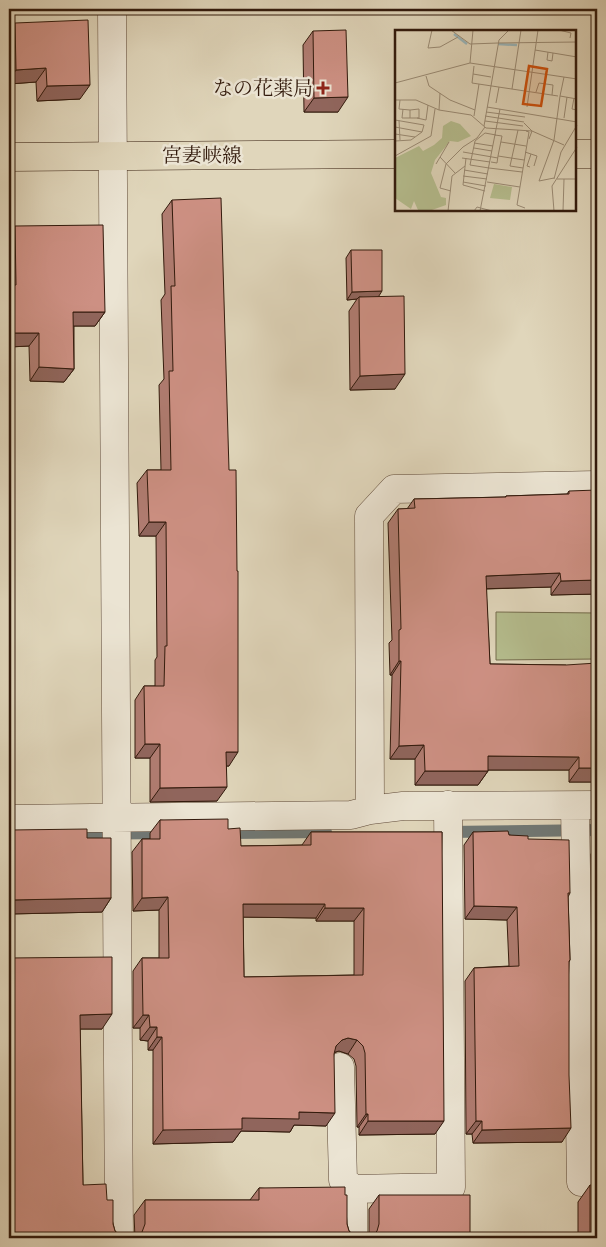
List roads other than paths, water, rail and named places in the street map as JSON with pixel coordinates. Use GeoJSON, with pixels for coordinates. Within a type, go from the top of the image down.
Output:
{"type":"FeatureCollection","features":[{"type":"Feature","properties":{"kind":"main road","name":"宮妻峡線"},"geometry":{"type":"LineString","coordinates":[[9,157],[395,154]]}},
{"type":"Feature","properties":{"kind":"main road"},"geometry":{"type":"LineString","coordinates":[[576,154],[597,154]]}},
{"type":"Feature","properties":{"kind":"street"},"geometry":{"type":"LineString","coordinates":[[112,9],[119,1238]]}},
{"type":"Feature","properties":{"kind":"street"},"geometry":{"type":"LineString","coordinates":[[370,810],[369,516],[394,489],[597,485]]}},
{"type":"Feature","properties":{"kind":"street"},"geometry":{"type":"LineString","coordinates":[[9,819],[351,815],[370,810],[403,806],[448,810],[582,808],[576,846],[581,1182]]}},
{"type":"Feature","properties":{"kind":"street"},"geometry":{"type":"LineString","coordinates":[[340,1067],[343,1180],[353,1189],[451,1187],[448,810]]}},
{"type":"Feature","properties":{"kind":"street"},"geometry":{"type":"LineString","coordinates":[[353,1189],[353,1238]]}},
{"type":"Feature","properties":{"kind":"waterway"},"geometry":{"type":"LineString","coordinates":[[446,832],[597,830]]}},
{"type":"Feature","properties":{"kind":"waterway"},"geometry":{"type":"LineString","coordinates":[[224,833],[326,832]]}},
{"type":"Feature","properties":{"kind":"waterway"},"geometry":{"type":"LineString","coordinates":[[71,834],[166,833]]}},
{"type":"Feature","properties":{"kind":"place","name":"なの花薬局"},"geometry":{"type":"Point","coordinates":[323,88]}}]}
